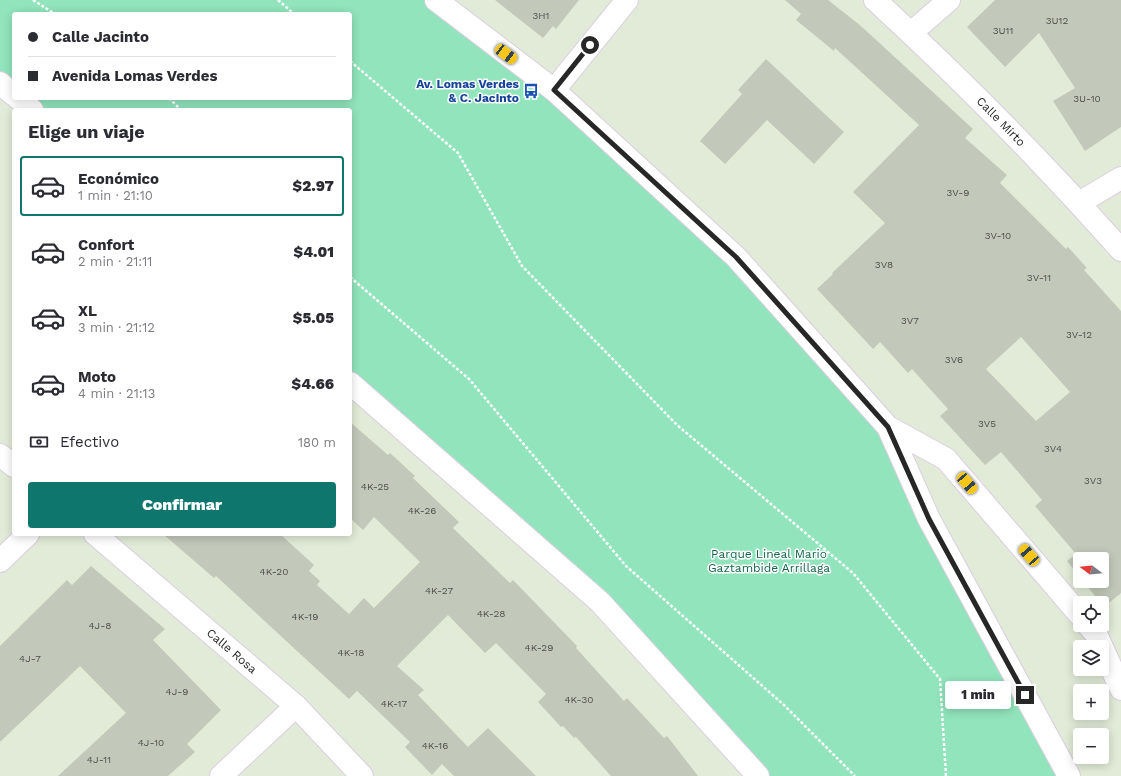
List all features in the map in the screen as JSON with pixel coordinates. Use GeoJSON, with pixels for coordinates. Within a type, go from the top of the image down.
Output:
{"type":"FeatureCollection","features":[{"type":"Feature","properties":{"kind":"street"},"geometry":{"type":"LineString","coordinates":[[436,0],[554,90],[736,257],[888,427],[929,519],[1069,776]]}},
{"type":"Feature","properties":{"kind":"street"},"geometry":{"type":"LineString","coordinates":[[554,90],[627,0]]}},
{"type":"Feature","properties":{"kind":"street","name":"Calle Mirto"},"geometry":{"type":"LineString","coordinates":[[874,0],[911,33],[1034,154],[1121,250]]}},
{"type":"Feature","properties":{"kind":"street"},"geometry":{"type":"LineString","coordinates":[[911,33],[949,0]]}},
{"type":"Feature","properties":{"kind":"street"},"geometry":{"type":"LineString","coordinates":[[0,83],[12,93]]}},
{"type":"Feature","properties":{"kind":"street"},"geometry":{"type":"LineString","coordinates":[[20,100],[30,108]]}},
{"type":"Feature","properties":{"kind":"street"},"geometry":{"type":"LineString","coordinates":[[1079,203],[1121,178]]}},
{"type":"Feature","properties":{"kind":"street"},"geometry":{"type":"LineString","coordinates":[[352,385],[600,602],[758,776]]}},
{"type":"Feature","properties":{"kind":"street"},"geometry":{"type":"LineString","coordinates":[[888,427],[946,459],[1073,607]]}},
{"type":"Feature","properties":{"kind":"street"},"geometry":{"type":"LineString","coordinates":[[0,455],[12,464]]}},
{"type":"Feature","properties":{"kind":"street"},"geometry":{"type":"LineString","coordinates":[[0,561],[26,536]]}},
{"type":"Feature","properties":{"kind":"street","name":"Calle Rosa"},"geometry":{"type":"LineString","coordinates":[[97,536],[296,706],[362,776]]}},
{"type":"Feature","properties":{"kind":"street"},"geometry":{"type":"LineString","coordinates":[[1094,632],[1121,689]]}},
{"type":"Feature","properties":{"kind":"street"},"geometry":{"type":"LineString","coordinates":[[222,776],[296,706]]}},
{"type":"Feature","properties":{"kind":"path"},"geometry":{"type":"LineString","coordinates":[[33,0],[52,12]]}},
{"type":"Feature","properties":{"kind":"path"},"geometry":{"type":"LineString","coordinates":[[278,0],[292,12]]}},
{"type":"Feature","properties":{"kind":"path"},"geometry":{"type":"LineString","coordinates":[[352,63],[458,153],[522,266],[677,425],[853,573],[940,679],[946,776]]}},
{"type":"Feature","properties":{"kind":"path"},"geometry":{"type":"LineString","coordinates":[[171,100],[179,108]]}},
{"type":"Feature","properties":{"kind":"path"},"geometry":{"type":"LineString","coordinates":[[352,278],[469,379],[626,566],[784,705],[855,776]]}},
{"type":"Feature","properties":{"kind":"green space","name":"Parque Lineal Mario Gaztambide Arrillaga"},"geometry":{"type":"Polygon","coordinates":[[[0,0],[436,0],[736,257],[888,427],[1070,776],[758,776],[600,602],[352,385],[352,108],[30,108],[20,100],[352,100],[352,12],[12,12],[12,93],[0,83],[0,0]]]}},
{"type":"Feature","properties":{"kind":"building"},"geometry":{"type":"Polygon","coordinates":[[[495,0],[579,0],[556,29],[553,26],[543,38],[495,0]]]}},
{"type":"Feature","properties":{"kind":"building"},"geometry":{"type":"Polygon","coordinates":[[[785,0],[828,0],[861,26],[973,129],[965,138],[1007,175],[1000,183],[1066,249],[1068,247],[1087,268],[1084,270],[1121,311],[1121,593],[1109,603],[1109,596],[1095,596],[1089,588],[1109,588],[1109,552],[1074,552],[1035,506],[1042,500],[1001,452],[985,465],[940,416],[948,409],[912,369],[908,373],[880,342],[873,349],[817,289],[885,223],[853,192],[919,125],[835,48],[834,51],[796,20],[801,14],[785,0]],[[1021,337],[986,369],[1036,421],[1070,392],[1021,337]]]}},
{"type":"Feature","properties":{"kind":"building"},"geometry":{"type":"Polygon","coordinates":[[[995,0],[1121,0],[1121,127],[1085,151],[1053,101],[1075,88],[1039,33],[1005,67],[967,27],[995,0]]]}},
{"type":"Feature","properties":{"kind":"building"},"geometry":{"type":"Polygon","coordinates":[[[766,59],[844,132],[814,164],[767,120],[725,164],[700,141],[742,94],[738,90],[766,59]]]}},
{"type":"Feature","properties":{"kind":"building"},"geometry":{"type":"Polygon","coordinates":[[[352,424],[388,455],[390,453],[415,476],[413,478],[459,522],[453,528],[510,583],[513,580],[577,646],[576,648],[624,701],[627,698],[664,738],[667,736],[698,776],[611,776],[576,737],[574,738],[563,726],[561,727],[538,702],[546,694],[496,643],[485,653],[448,615],[397,666],[424,690],[418,695],[468,747],[488,728],[536,776],[454,776],[442,764],[432,775],[405,747],[410,742],[357,691],[349,699],[216,576],[214,578],[165,536],[282,536],[314,565],[309,571],[320,581],[317,585],[349,614],[364,598],[374,608],[420,562],[374,517],[363,530],[352,520],[352,424]]]}},
{"type":"Feature","properties":{"kind":"building"},"geometry":{"type":"Polygon","coordinates":[[[1073,556],[1073,568],[1067,561],[1073,556]]]}},
{"type":"Feature","properties":{"kind":"building"},"geometry":{"type":"Polygon","coordinates":[[[91,566],[165,629],[153,640],[221,710],[187,744],[195,752],[168,776],[58,776],[126,713],[80,666],[0,742],[0,646],[67,580],[72,585],[91,566]]]}},
{"type":"Feature","properties":{"kind":"place","name":"Av. Lomas Verdes & C. Jacinto"},"geometry":{"type":"Point","coordinates":[531,91]}},
{"type":"Feature","properties":{"kind":"route"},"geometry":{"type":"LineString","coordinates":[[590,45],[554,90],[736,257],[888,427],[929,519],[1025,695]]}}]}
